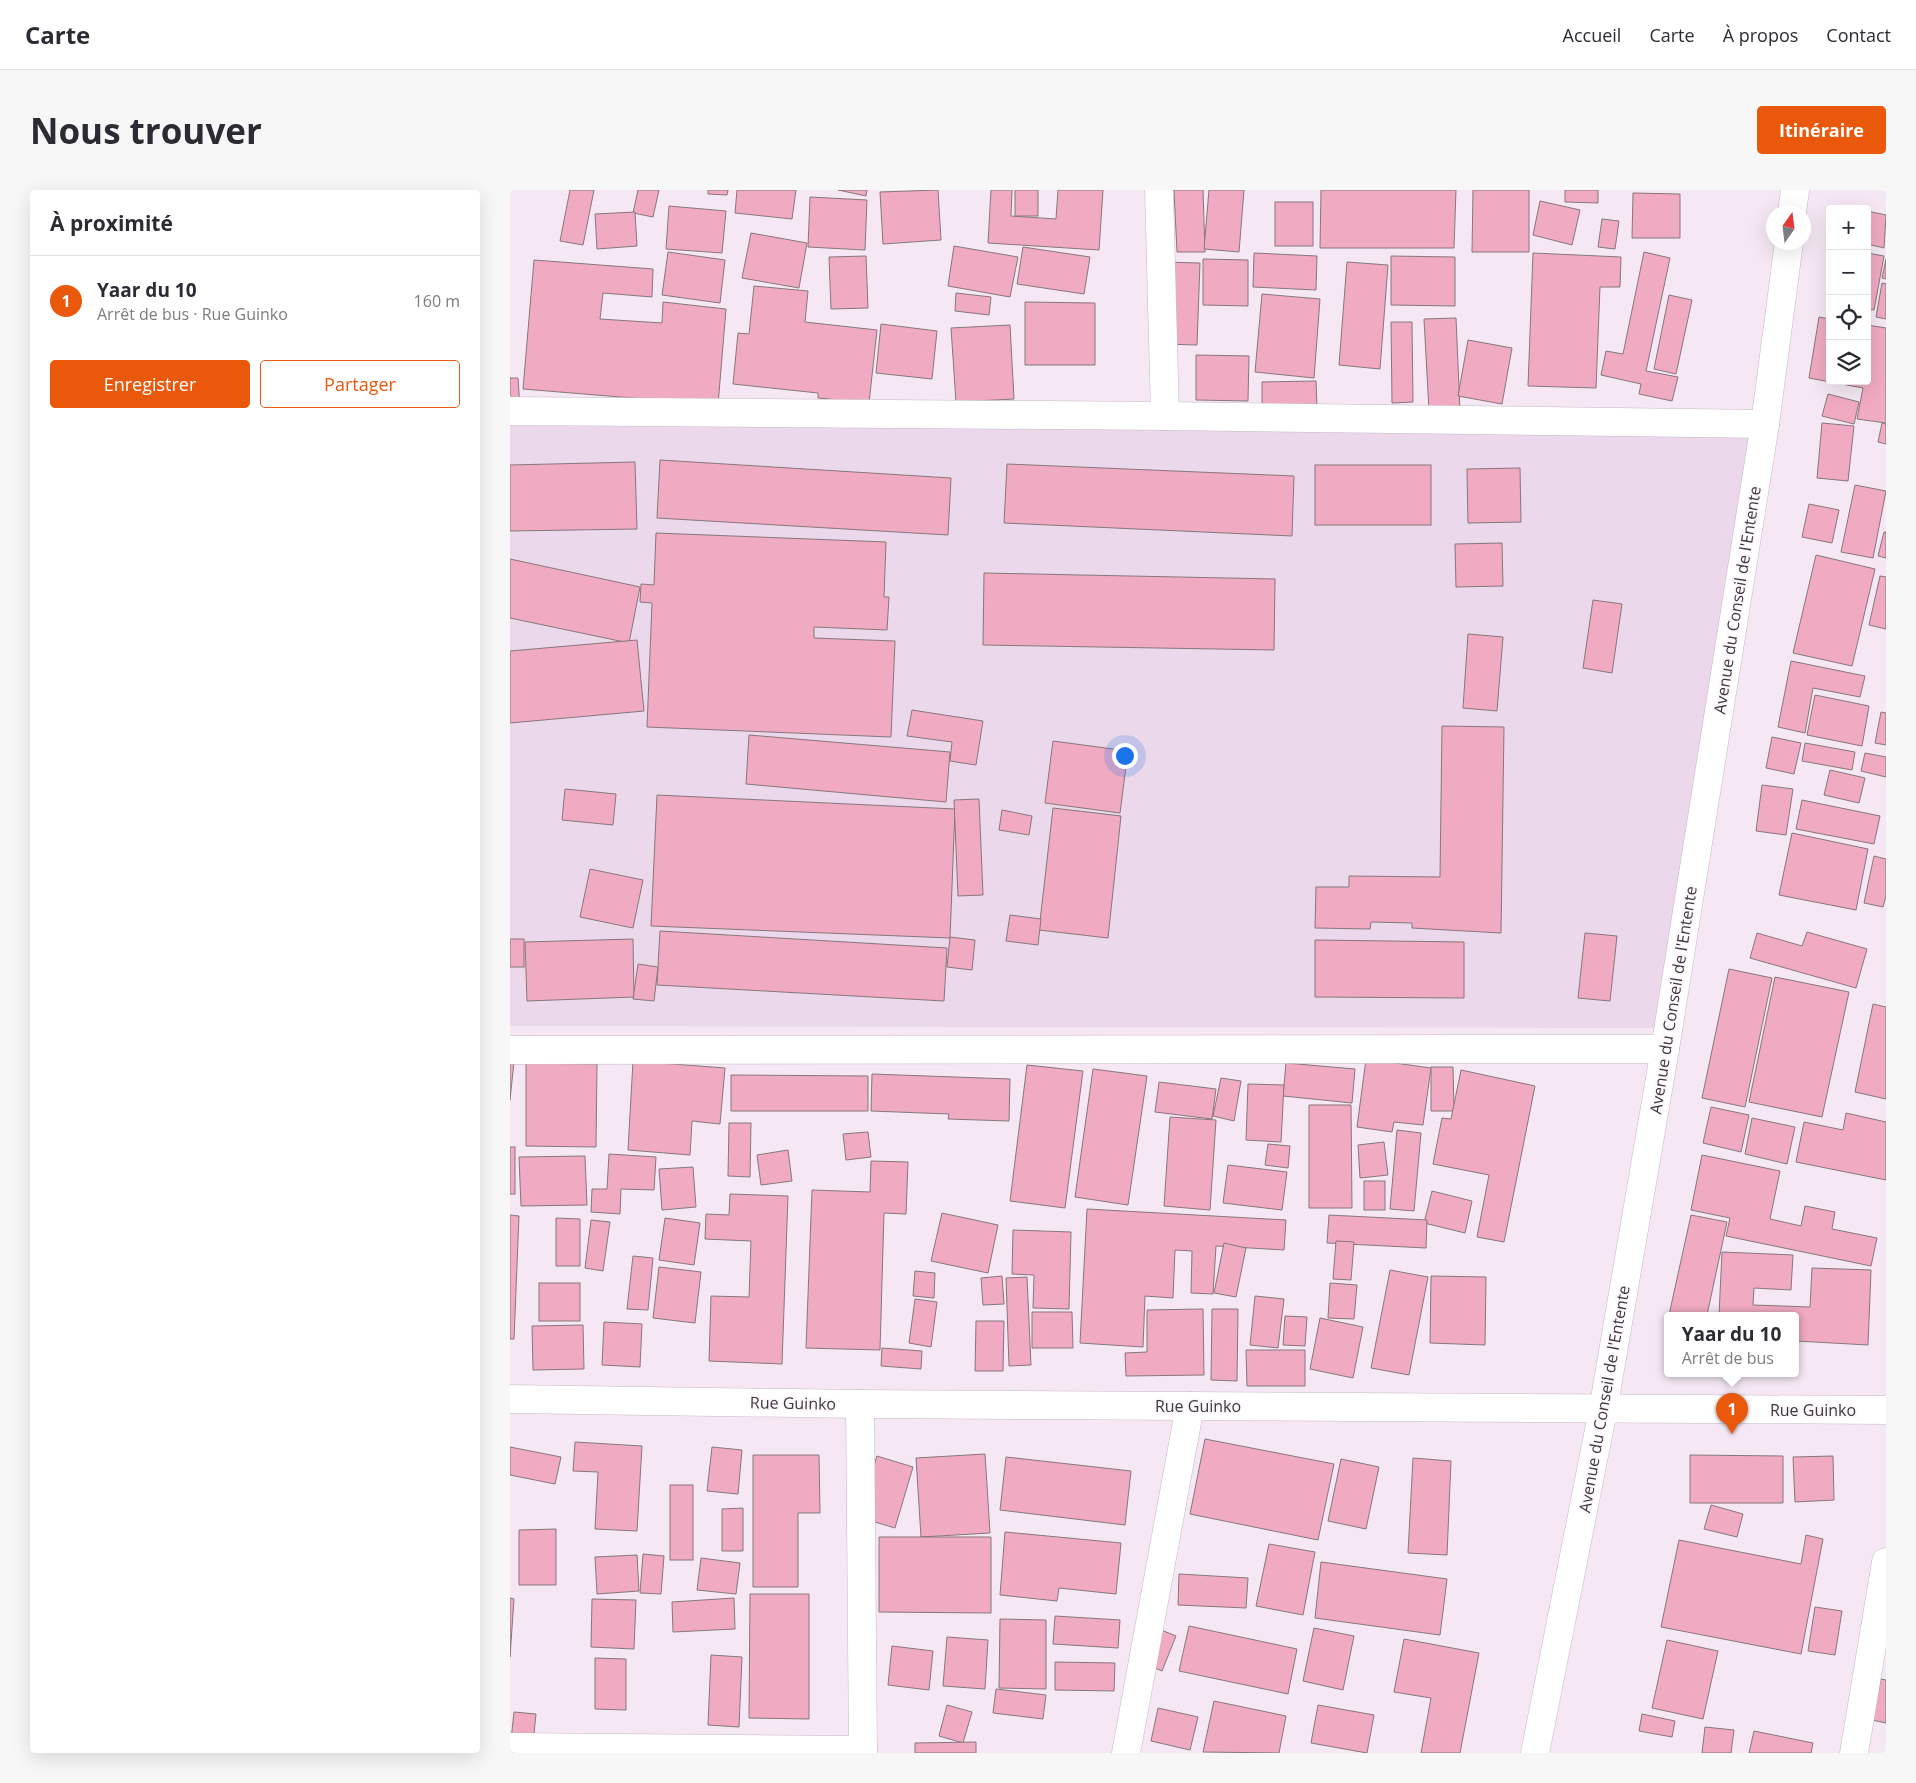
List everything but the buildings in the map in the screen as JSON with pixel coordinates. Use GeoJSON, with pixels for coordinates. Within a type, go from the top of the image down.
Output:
{"type":"FeatureCollection","features":[{"type":"Feature","properties":{"kind":"street"},"geometry":{"type":"LineString","coordinates":[[1159,190],[1165,416]]}},
{"type":"Feature","properties":{"kind":"street"},"geometry":{"type":"LineString","coordinates":[[1793,205],[1795,190]]}},
{"type":"Feature","properties":{"kind":"street","name":"Avenue du Conseil de l'Entente"},"geometry":{"type":"LineString","coordinates":[[1535,1753],[1603,1410],[1665,1050],[1765,424],[1787,250]]}},
{"type":"Feature","properties":{"kind":"street"},"geometry":{"type":"LineString","coordinates":[[510,411],[1165,416],[1765,424]]}},
{"type":"Feature","properties":{"kind":"street"},"geometry":{"type":"LineString","coordinates":[[510,1050],[1665,1050]]}},
{"type":"Feature","properties":{"kind":"street","name":"Rue Guinko"},"geometry":{"type":"LineString","coordinates":[[510,1399],[1603,1410],[1886,1410]]}},
{"type":"Feature","properties":{"kind":"street"},"geometry":{"type":"LineString","coordinates":[[510,1747],[863,1751],[860,1404]]}},
{"type":"Feature","properties":{"kind":"street"},"geometry":{"type":"LineString","coordinates":[[1126,1753],[1190,1406]]}},
{"type":"Feature","properties":{"kind":"street"},"geometry":{"type":"LineString","coordinates":[[1854,1753],[1886,1562]]}},
{"type":"Feature","properties":{"kind":"shaded area"},"geometry":{"type":"Polygon","coordinates":[[[510,426],[1760,431],[1661,1028],[510,1026],[510,426]]]}},
{"type":"Feature","properties":{"kind":"place","name":"Yaar du 10"},"geometry":{"type":"Point","coordinates":[1732,1434]}}]}
